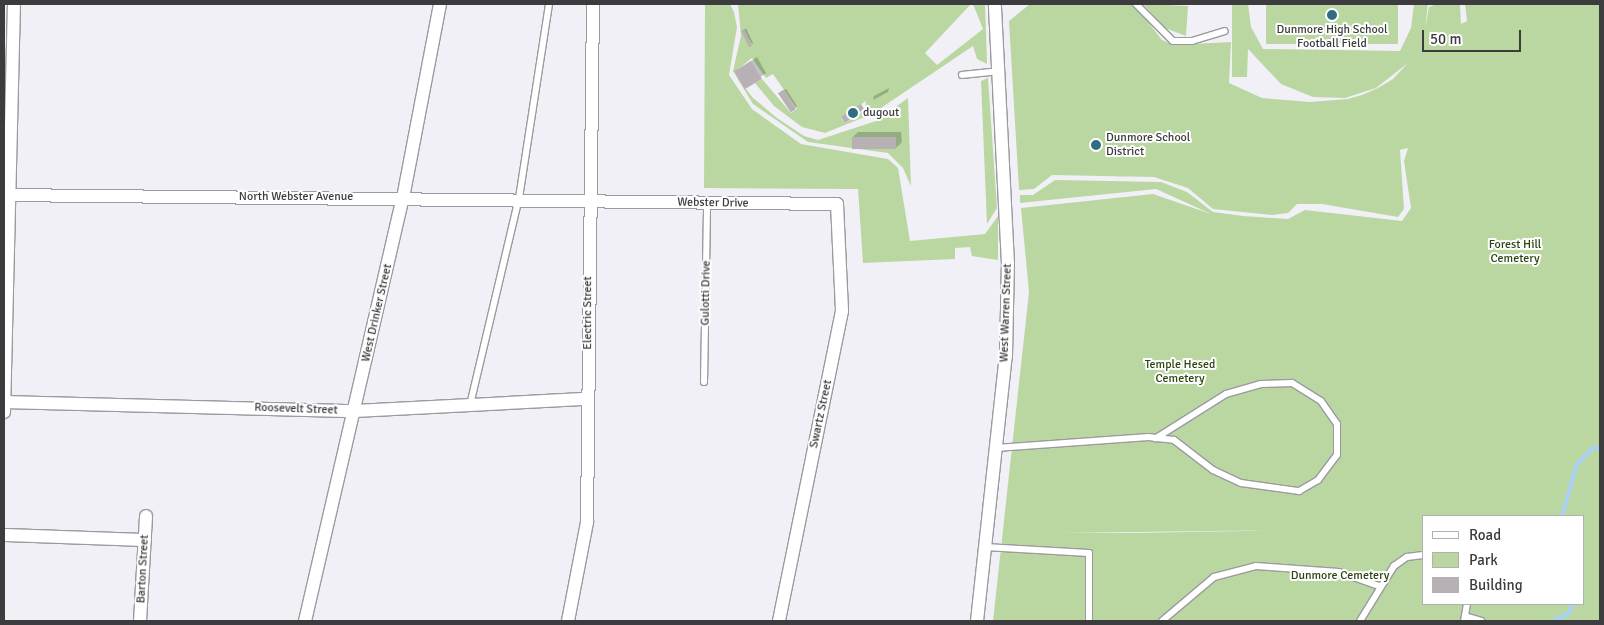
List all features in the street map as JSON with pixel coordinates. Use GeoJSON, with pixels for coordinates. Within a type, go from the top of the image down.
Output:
{"type":"FeatureCollection","features":[{"type":"Feature","properties":{"kind":"street"},"geometry":{"type":"LineString","coordinates":[[4,412],[14,4]]}},
{"type":"Feature","properties":{"kind":"street","name":"West Drinker Street"},"geometry":{"type":"LineString","coordinates":[[305,621],[403,198],[440,4]]}},
{"type":"Feature","properties":{"kind":"street","name":"Electric Street"},"geometry":{"type":"LineString","coordinates":[[568,621],[586,522],[593,4]]}},
{"type":"Feature","properties":{"kind":"street","name":"West Warren Street"},"geometry":{"type":"LineString","coordinates":[[978,621],[1006,356],[1008,264],[1000,71],[995,4]]}},
{"type":"Feature","properties":{"kind":"street","name":"North Webster Avenue"},"geometry":{"type":"LineString","coordinates":[[8,195],[589,199]]}},
{"type":"Feature","properties":{"kind":"street","name":"Webster Drive"},"geometry":{"type":"LineString","coordinates":[[589,199],[707,204],[837,204]]}},
{"type":"Feature","properties":{"kind":"street","name":"Swartz Street"},"geometry":{"type":"LineString","coordinates":[[779,621],[842,311],[837,204]]}},
{"type":"Feature","properties":{"kind":"street","name":"Roosevelt Street"},"geometry":{"type":"LineString","coordinates":[[4,402],[355,411],[588,399]]}},
{"type":"Feature","properties":{"kind":"street","name":"Barton Street"},"geometry":{"type":"LineString","coordinates":[[140,621],[146,516]]}},
{"type":"Feature","properties":{"kind":"street"},"geometry":{"type":"LineString","coordinates":[[4,535],[145,540]]}},
{"type":"Feature","properties":{"kind":"lane"},"geometry":{"type":"LineString","coordinates":[[470,405],[519,198],[549,4]]}},
{"type":"Feature","properties":{"kind":"lane"},"geometry":{"type":"LineString","coordinates":[[1136,4],[1173,41],[1192,41],[1224,31]]}},
{"type":"Feature","properties":{"kind":"lane"},"geometry":{"type":"LineString","coordinates":[[962,75],[1000,71]]}},
{"type":"Feature","properties":{"kind":"lane","name":"Gulotti Drive"},"geometry":{"type":"LineString","coordinates":[[704,382],[707,204]]}},
{"type":"Feature","properties":{"kind":"lane"},"geometry":{"type":"LineString","coordinates":[[996,448],[1156,438],[1174,440],[1213,470],[1241,483],[1300,491],[1318,480],[1337,455],[1337,424],[1321,401],[1292,383],[1261,384],[1226,394],[1156,438]]}},
{"type":"Feature","properties":{"kind":"lane"},"geometry":{"type":"LineString","coordinates":[[985,547],[1089,553],[1089,621]]}},
{"type":"Feature","properties":{"kind":"lane"},"geometry":{"type":"LineString","coordinates":[[1360,621],[1378,586],[1394,566],[1407,557],[1422,555]]}},
{"type":"Feature","properties":{"kind":"lane"},"geometry":{"type":"LineString","coordinates":[[1162,621],[1214,577],[1256,566],[1339,572],[1378,586]]}},
{"type":"Feature","properties":{"kind":"lane"},"geometry":{"type":"LineString","coordinates":[[1467,605],[1464,619],[1482,621]]}},
{"type":"Feature","properties":{"kind":"green space"},"geometry":{"type":"Polygon","coordinates":[[[705,4],[730,4],[734,12],[737,27],[729,75],[752,109],[801,144],[888,159],[898,168],[910,241],[985,234],[998,216],[998,260],[972,256],[970,247],[955,248],[955,259],[863,263],[858,189],[704,188],[705,4]]]}},
{"type":"Feature","properties":{"kind":"green space"},"geometry":{"type":"Polygon","coordinates":[[[738,4],[971,4],[925,53],[937,65],[983,29],[973,4],[985,4],[987,64],[977,59],[973,46],[872,114],[825,133],[802,127],[774,106],[755,83],[762,79],[791,113],[797,109],[773,74],[766,78],[752,58],[734,72],[752,97],[777,118],[804,136],[818,140],[876,121],[908,98],[911,186],[903,168],[888,153],[808,142],[753,104],[733,71],[741,36],[738,4]],[[866,101],[841,118],[845,123],[865,110],[866,101]]]}},
{"type":"Feature","properties":{"kind":"green space"},"geometry":{"type":"Polygon","coordinates":[[[1030,4],[1134,4],[1162,40],[1174,45],[1231,42],[1229,83],[1262,98],[1310,102],[1348,99],[1362,95],[1378,88],[1393,79],[1408,63],[1376,88],[1345,98],[1313,97],[1281,84],[1248,49],[1247,77],[1232,77],[1232,4],[1248,4],[1251,27],[1263,49],[1400,51],[1411,28],[1414,4],[1428,4],[1425,29],[1429,7],[1437,4],[1460,4],[1461,24],[1467,21],[1465,4],[1600,4],[1600,621],[993,621],[1029,292],[1021,208],[1153,194],[1211,214],[1156,189],[1020,203],[1020,195],[1033,195],[1055,180],[1161,182],[1187,192],[1213,212],[1243,216],[1288,219],[1305,210],[1402,221],[1411,208],[1404,161],[1408,148],[1400,150],[1404,209],[1398,217],[1322,204],[1297,204],[1288,213],[1272,215],[1213,209],[1188,188],[1154,177],[1052,175],[1034,189],[1019,190],[1009,21],[1030,4]],[[1301,530],[1061,533],[1132,533],[1301,530]]]}},
{"type":"Feature","properties":{"kind":"green space"},"geometry":{"type":"Polygon","coordinates":[[[1143,4],[1188,6],[1186,36],[1165,28],[1143,4]]]}},
{"type":"Feature","properties":{"kind":"green space"},"geometry":{"type":"Polygon","coordinates":[[[1266,4],[1398,4],[1398,44],[1266,44],[1266,4]]]}},
{"type":"Feature","properties":{"kind":"green space"},"geometry":{"type":"Polygon","coordinates":[[[988,78],[997,208],[987,224],[981,81],[988,78]]]}},
{"type":"Feature","properties":{"kind":"building"},"geometry":{"type":"Polygon","coordinates":[[[744,29],[752,46],[749,47],[741,31],[744,29]]]}},
{"type":"Feature","properties":{"kind":"building"},"geometry":{"type":"Polygon","coordinates":[[[751,61],[762,79],[745,89],[734,71],[751,61]]]}},
{"type":"Feature","properties":{"kind":"building"},"geometry":{"type":"Polygon","coordinates":[[[783,90],[796,109],[791,112],[778,93],[783,90]]]}},
{"type":"Feature","properties":{"kind":"building","name":"dugout"},"geometry":{"type":"Polygon","coordinates":[[[861,104],[864,109],[845,123],[841,117],[861,104]]]}},
{"type":"Feature","properties":{"kind":"building"},"geometry":{"type":"Polygon","coordinates":[[[852,137],[896,137],[896,149],[852,149],[852,137]]]}},
{"type":"Feature","properties":{"kind":"waterway"},"geometry":{"type":"LineString","coordinates":[[1562,515],[1577,464],[1594,447],[1600,450]]}},
{"type":"Feature","properties":{"kind":"waterway"},"geometry":{"type":"LineString","coordinates":[[1552,621],[1568,614],[1572,605]]}},
{"type":"Feature","properties":{"kind":"place","name":"Dunmore High School Football Field"},"geometry":{"type":"Point","coordinates":[1332,15]}},
{"type":"Feature","properties":{"kind":"place","name":"dugout"},"geometry":{"type":"Point","coordinates":[853,113]}},
{"type":"Feature","properties":{"kind":"place","name":"Dunmore School District"},"geometry":{"type":"Point","coordinates":[1096,145]}},
{"type":"Feature","properties":{"kind":"park label","name":"Forest Hill Cemetery"},"geometry":{"type":"Point","coordinates":[1515,252]}},
{"type":"Feature","properties":{"kind":"park label","name":"Temple Hesed Cemetery"},"geometry":{"type":"Point","coordinates":[1180,372]}},
{"type":"Feature","properties":{"kind":"park label","name":"Dunmore Cemetery"},"geometry":{"type":"Point","coordinates":[1340,576]}}]}
